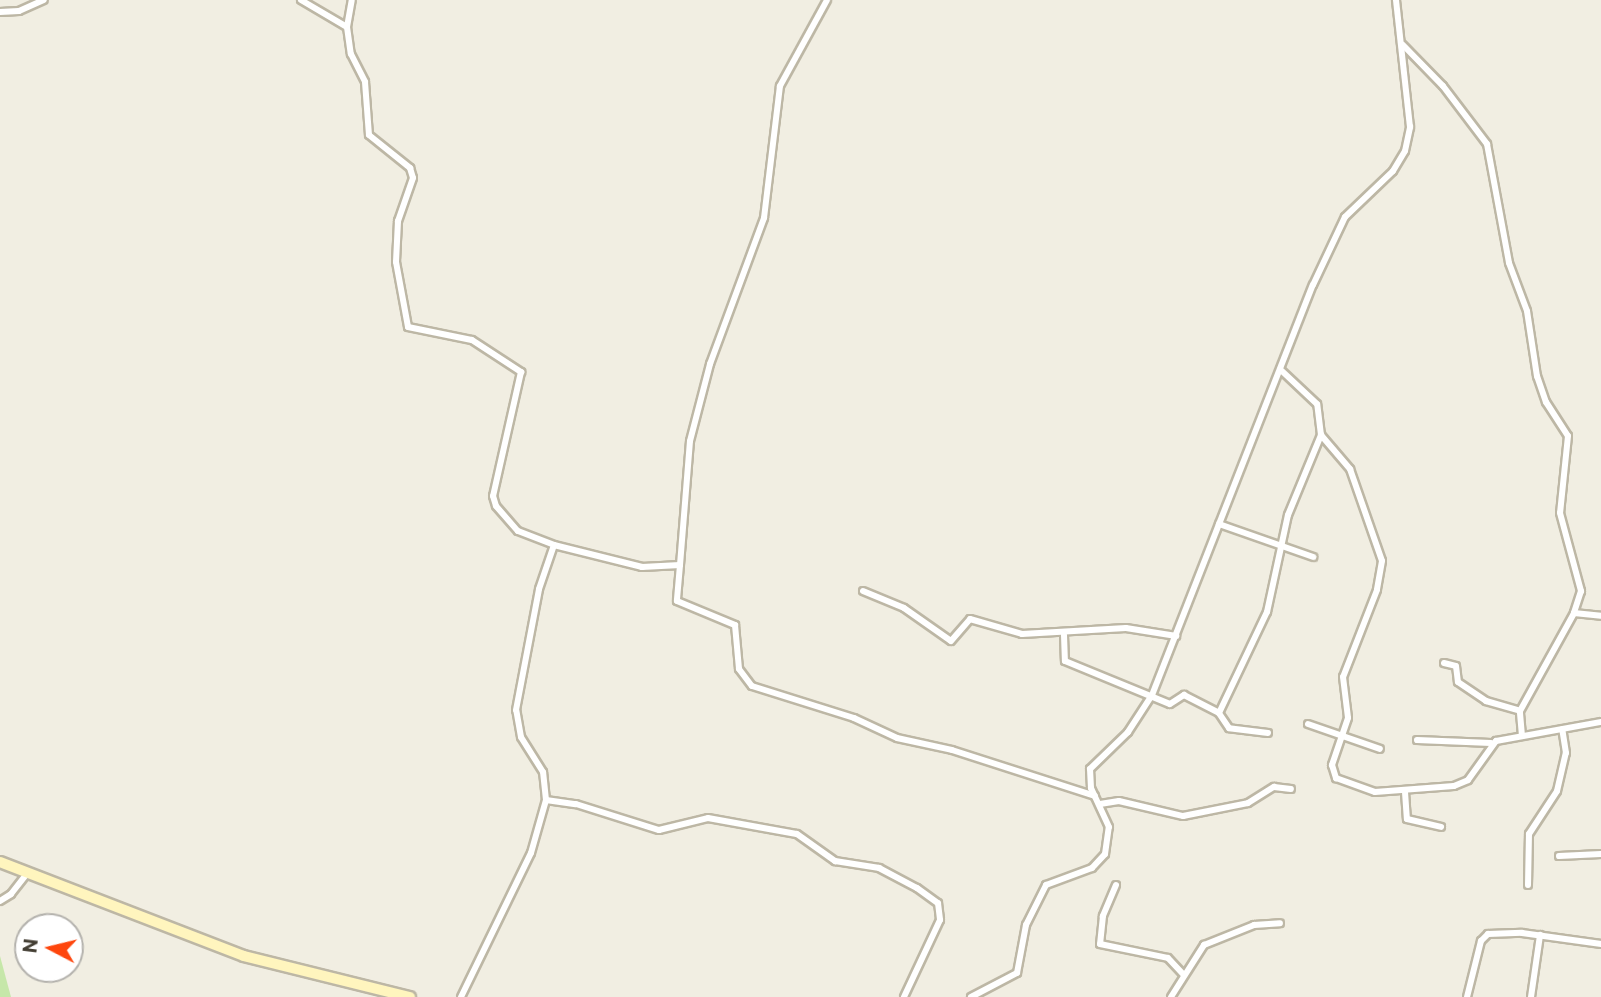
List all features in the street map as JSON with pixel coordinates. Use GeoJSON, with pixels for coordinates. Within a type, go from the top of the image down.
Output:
{"type":"FeatureCollection","features":[{"type":"Feature","properties":{"kind":"main road"},"geometry":{"type":"LineString","coordinates":[[0,862],[244,956],[410,997]]}},
{"type":"Feature","properties":{"kind":"street"},"geometry":{"type":"LineString","coordinates":[[0,12],[19,11],[44,0]]}},
{"type":"Feature","properties":{"kind":"street"},"geometry":{"type":"LineString","coordinates":[[301,0],[347,27]]}},
{"type":"Feature","properties":{"kind":"street"},"geometry":{"type":"LineString","coordinates":[[352,0],[347,27],[351,54],[366,82],[369,135],[410,168],[413,178],[397,237],[397,282],[405,320],[413,330],[472,340],[495,359],[518,366],[521,376],[493,496],[496,506],[518,531],[554,545],[642,567],[680,565]]}},
{"type":"Feature","properties":{"kind":"street"},"geometry":{"type":"LineString","coordinates":[[827,0],[780,86],[764,218],[710,364],[690,441],[677,601],[735,625],[739,669],[752,686],[844,714],[897,738],[952,750],[1095,796]]}},
{"type":"Feature","properties":{"kind":"street"},"geometry":{"type":"LineString","coordinates":[[971,997],[1017,972],[1026,925],[1046,885],[1092,868],[1105,854],[1109,827],[1089,778],[1095,761],[1128,732],[1152,695],[1282,371],[1313,285],[1345,217],[1393,171],[1405,151],[1410,127],[1396,0]]}},
{"type":"Feature","properties":{"kind":"street"},"geometry":{"type":"LineString","coordinates":[[1403,45],[1443,86],[1487,144],[1510,263],[1527,311],[1539,384],[1568,436],[1560,513],[1581,590],[1574,613],[1520,711],[1522,736]]}},
{"type":"Feature","properties":{"kind":"street"},"geometry":{"type":"LineString","coordinates":[[1219,713],[1267,612],[1279,544],[1321,435],[1317,404],[1282,371]]}},
{"type":"Feature","properties":{"kind":"street"},"geometry":{"type":"LineString","coordinates":[[1321,435],[1350,469],[1382,561],[1377,590],[1343,677],[1348,710],[1344,738],[1332,765],[1336,778],[1375,792],[1405,792],[1462,784],[1491,743]]}},
{"type":"Feature","properties":{"kind":"street"},"geometry":{"type":"LineString","coordinates":[[1219,524],[1313,557]]}},
{"type":"Feature","properties":{"kind":"street"},"geometry":{"type":"LineString","coordinates":[[461,997],[531,853],[546,800],[543,772],[521,737],[516,710],[539,589],[554,545]]}},
{"type":"Feature","properties":{"kind":"street"},"geometry":{"type":"LineString","coordinates":[[863,591],[904,608],[951,641],[970,619],[1022,635],[1064,635],[1126,628],[1176,636]]}},
{"type":"Feature","properties":{"kind":"street"},"geometry":{"type":"LineString","coordinates":[[1574,613],[1601,616]]}},
{"type":"Feature","properties":{"kind":"street"},"geometry":{"type":"LineString","coordinates":[[1064,635],[1065,661],[1172,704],[1184,695],[1219,713],[1229,728],[1268,733]]}},
{"type":"Feature","properties":{"kind":"street"},"geometry":{"type":"LineString","coordinates":[[1444,663],[1456,666],[1458,681],[1486,701],[1520,711]]}},
{"type":"Feature","properties":{"kind":"street"},"geometry":{"type":"LineString","coordinates":[[1417,740],[1491,743],[1601,722]]}},
{"type":"Feature","properties":{"kind":"street"},"geometry":{"type":"LineString","coordinates":[[1308,724],[1380,749]]}},
{"type":"Feature","properties":{"kind":"street"},"geometry":{"type":"LineString","coordinates":[[1528,885],[1529,834],[1557,791],[1566,753],[1562,729]]}},
{"type":"Feature","properties":{"kind":"street"},"geometry":{"type":"LineString","coordinates":[[1100,804],[1129,803],[1183,816],[1248,803],[1274,787],[1292,789]]}},
{"type":"Feature","properties":{"kind":"street"},"geometry":{"type":"LineString","coordinates":[[1405,792],[1407,819],[1441,827]]}},
{"type":"Feature","properties":{"kind":"street"},"geometry":{"type":"LineString","coordinates":[[546,800],[576,804],[659,830],[708,818],[797,834],[835,861],[879,868],[917,888],[939,903],[940,920],[904,997]]}},
{"type":"Feature","properties":{"kind":"street"},"geometry":{"type":"LineString","coordinates":[[1559,856],[1601,854]]}},
{"type":"Feature","properties":{"kind":"street"},"geometry":{"type":"LineString","coordinates":[[0,901],[11,894],[26,874]]}},
{"type":"Feature","properties":{"kind":"street"},"geometry":{"type":"LineString","coordinates":[[1116,885],[1103,916],[1100,944],[1168,958],[1184,975]]}},
{"type":"Feature","properties":{"kind":"street"},"geometry":{"type":"LineString","coordinates":[[1171,997],[1204,945],[1254,925],[1280,923]]}},
{"type":"Feature","properties":{"kind":"street"},"geometry":{"type":"LineString","coordinates":[[1467,997],[1484,936],[1540,935],[1601,944]]}},
{"type":"Feature","properties":{"kind":"street"},"geometry":{"type":"LineString","coordinates":[[1531,997],[1540,935]]}},
{"type":"Feature","properties":{"kind":"green space"},"geometry":{"type":"Polygon","coordinates":[[[0,956],[11,997],[0,997],[0,956]]]}}]}
